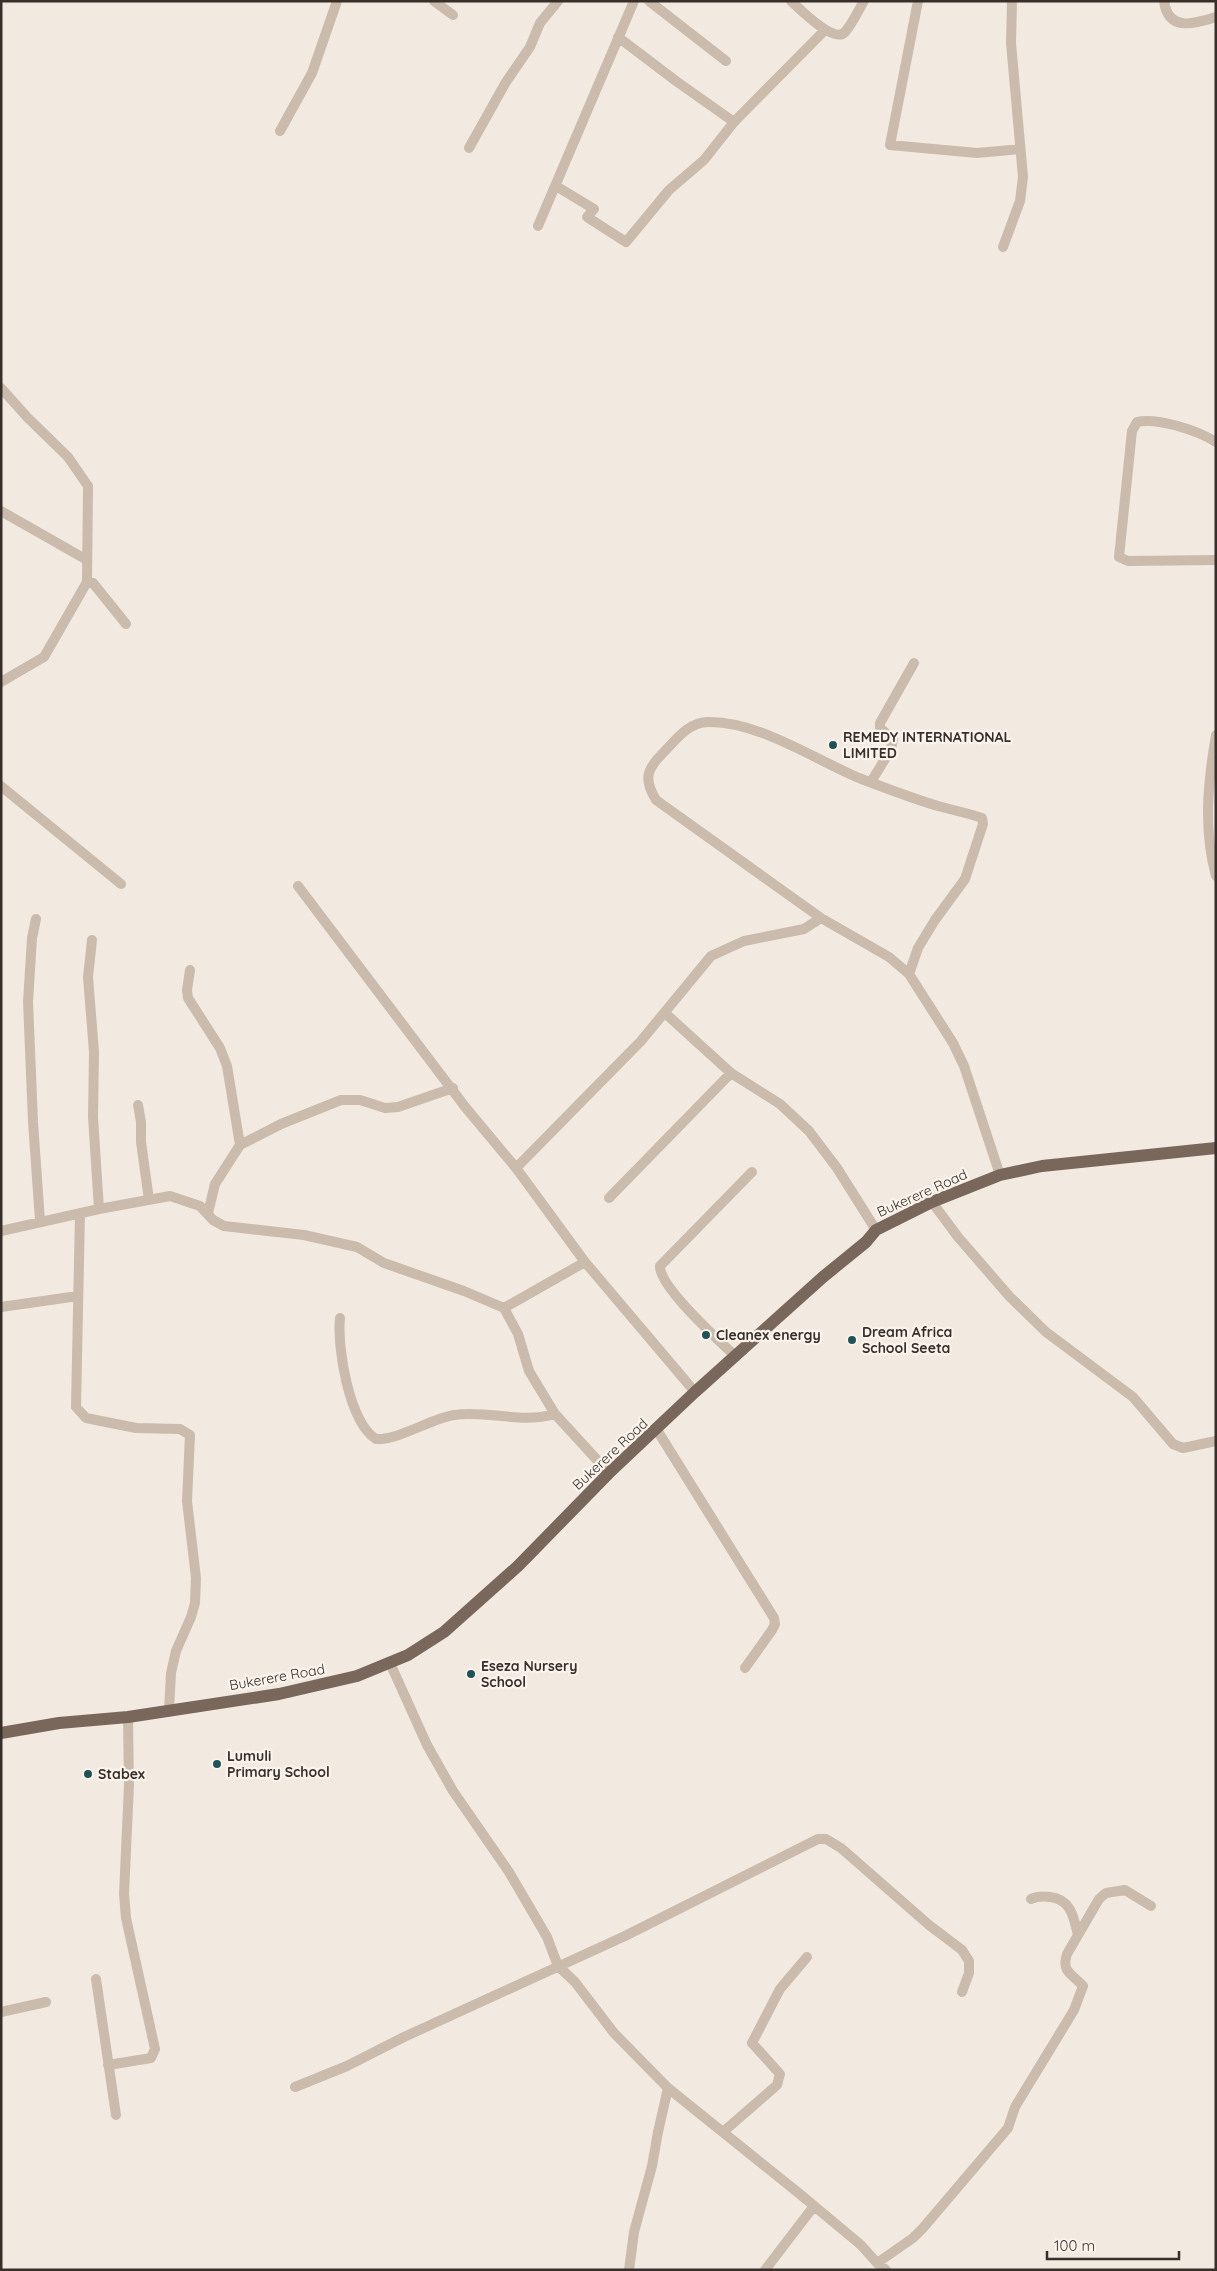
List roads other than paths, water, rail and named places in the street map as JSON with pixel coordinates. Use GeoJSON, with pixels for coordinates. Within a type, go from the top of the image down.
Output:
{"type":"FeatureCollection","features":[{"type":"Feature","properties":{"kind":"main road","name":"Bukerere Road"},"geometry":{"type":"LineString","coordinates":[[1,1733],[59,1723],[169,1710],[323,1685],[357,1676],[390,1664],[444,1632],[473,1607],[518,1566],[610,1473],[696,1392],[823,1277],[866,1242],[876,1230],[932,1202],[1000,1176],[1042,1166],[1216,1148]]}},
{"type":"Feature","properties":{"kind":"street"},"geometry":{"type":"LineString","coordinates":[[280,131],[312,73],[337,1]]}},
{"type":"Feature","properties":{"kind":"street"},"geometry":{"type":"LineString","coordinates":[[434,1],[453,15]]}},
{"type":"Feature","properties":{"kind":"street"},"geometry":{"type":"LineString","coordinates":[[469,148],[506,82],[530,47],[540,24],[558,1]]}},
{"type":"Feature","properties":{"kind":"street"},"geometry":{"type":"LineString","coordinates":[[538,226],[634,1]]}},
{"type":"Feature","properties":{"kind":"street"},"geometry":{"type":"LineString","coordinates":[[649,1],[726,61]]}},
{"type":"Feature","properties":{"kind":"street"},"geometry":{"type":"LineString","coordinates":[[791,1],[833,35],[840,35],[846,32],[864,1]]}},
{"type":"Feature","properties":{"kind":"street"},"geometry":{"type":"LineString","coordinates":[[918,1],[890,144],[977,153],[1020,149]]}},
{"type":"Feature","properties":{"kind":"street"},"geometry":{"type":"LineString","coordinates":[[1003,247],[1020,201],[1023,177],[1011,43],[1012,1]]}},
{"type":"Feature","properties":{"kind":"street"},"geometry":{"type":"LineString","coordinates":[[1164,1],[1169,16],[1178,23],[1186,24],[1216,17]]}},
{"type":"Feature","properties":{"kind":"street"},"geometry":{"type":"LineString","coordinates":[[556,186],[594,209],[587,217],[626,242],[669,190],[704,160],[734,122],[825,30]]}},
{"type":"Feature","properties":{"kind":"street"},"geometry":{"type":"LineString","coordinates":[[618,37],[734,122]]}},
{"type":"Feature","properties":{"kind":"street"},"geometry":{"type":"LineString","coordinates":[[1,388],[26,417],[68,457],[88,486],[87,582],[44,657],[1,682]]}},
{"type":"Feature","properties":{"kind":"street"},"geometry":{"type":"LineString","coordinates":[[1216,442],[1205,434],[1156,421],[1137,422],[1132,431],[1119,557],[1128,561],[1216,560]]}},
{"type":"Feature","properties":{"kind":"street"},"geometry":{"type":"LineString","coordinates":[[1,511],[87,560]]}},
{"type":"Feature","properties":{"kind":"street"},"geometry":{"type":"LineString","coordinates":[[87,582],[93,583],[126,624]]}},
{"type":"Feature","properties":{"kind":"street"},"geometry":{"type":"LineString","coordinates":[[871,782],[891,748],[893,740],[890,735],[880,728],[880,723],[914,663]]}},
{"type":"Feature","properties":{"kind":"street"},"geometry":{"type":"LineString","coordinates":[[909,974],[918,948],[965,878],[983,821],[980,817],[938,806],[871,782],[797,748],[749,729],[708,722],[695,724],[655,761],[649,772],[649,788],[656,800],[821,918],[889,957],[909,974],[953,1043],[964,1066],[1000,1176]]}},
{"type":"Feature","properties":{"kind":"street"},"geometry":{"type":"LineString","coordinates":[[1215,871],[1208,832],[1207,800],[1216,735]]}},
{"type":"Feature","properties":{"kind":"street"},"geometry":{"type":"LineString","coordinates":[[1,786],[121,884]]}},
{"type":"Feature","properties":{"kind":"street"},"geometry":{"type":"LineString","coordinates":[[298,886],[516,1168],[585,1262],[696,1392]]}},
{"type":"Feature","properties":{"kind":"street"},"geometry":{"type":"LineString","coordinates":[[516,1168],[641,1041],[711,956],[744,941],[804,930],[821,918]]}},
{"type":"Feature","properties":{"kind":"street"},"geometry":{"type":"LineString","coordinates":[[36,919],[32,938],[28,1002],[33,1122],[40,1221]]}},
{"type":"Feature","properties":{"kind":"street"},"geometry":{"type":"LineString","coordinates":[[92,940],[88,977],[94,1043],[93,1116],[99,1209]]}},
{"type":"Feature","properties":{"kind":"street"},"geometry":{"type":"LineString","coordinates":[[190,970],[187,990],[188,998],[220,1048],[227,1066],[232,1085],[240,1145]]}},
{"type":"Feature","properties":{"kind":"street"},"geometry":{"type":"LineString","coordinates":[[665,1013],[731,1073],[780,1104],[809,1131],[837,1168],[876,1230]]}},
{"type":"Feature","properties":{"kind":"street"},"geometry":{"type":"LineString","coordinates":[[609,1198],[731,1073]]}},
{"type":"Feature","properties":{"kind":"street"},"geometry":{"type":"LineString","coordinates":[[208,1214],[215,1184],[240,1145],[281,1124],[341,1100],[360,1100],[385,1108],[398,1107],[453,1088]]}},
{"type":"Feature","properties":{"kind":"street"},"geometry":{"type":"LineString","coordinates":[[138,1105],[149,1200]]}},
{"type":"Feature","properties":{"kind":"street"},"geometry":{"type":"LineString","coordinates":[[736,1357],[688,1311],[662,1275],[660,1266],[752,1172]]}},
{"type":"Feature","properties":{"kind":"street"},"geometry":{"type":"LineString","coordinates":[[1,1231],[40,1221],[170,1196],[193,1203],[213,1220],[224,1226],[304,1236],[357,1247],[384,1263],[464,1290],[504,1308],[518,1334],[529,1371],[555,1414],[610,1473]]}},
{"type":"Feature","properties":{"kind":"street"},"geometry":{"type":"LineString","coordinates":[[932,1202],[958,1237],[1010,1297],[1046,1332],[1134,1397],[1173,1444],[1183,1448],[1216,1441]]}},
{"type":"Feature","properties":{"kind":"street"},"geometry":{"type":"LineString","coordinates":[[80,1213],[76,1407],[86,1418],[136,1428],[180,1429],[190,1435],[188,1501],[196,1578],[191,1617],[176,1651],[171,1673],[169,1710]]}},
{"type":"Feature","properties":{"kind":"street"},"geometry":{"type":"LineString","coordinates":[[504,1308],[585,1262]]}},
{"type":"Feature","properties":{"kind":"street"},"geometry":{"type":"LineString","coordinates":[[1,1307],[78,1296]]}},
{"type":"Feature","properties":{"kind":"street"},"geometry":{"type":"LineString","coordinates":[[340,1318],[338,1335],[348,1389],[367,1433],[376,1439],[454,1416],[476,1415],[524,1419],[540,1418],[555,1414]]}},
{"type":"Feature","properties":{"kind":"street"},"geometry":{"type":"LineString","coordinates":[[657,1430],[774,1618],[775,1624],[772,1630],[745,1668]]}},
{"type":"Feature","properties":{"kind":"street"},"geometry":{"type":"LineString","coordinates":[[390,1664],[427,1745],[453,1791],[508,1872],[547,1937],[558,1966],[574,1982],[614,2033],[668,2088],[861,2245],[886,2270]]}},
{"type":"Feature","properties":{"kind":"street"},"geometry":{"type":"LineString","coordinates":[[108,2065],[151,2058],[155,2049],[126,1918],[124,1894],[128,1794],[128,1716]]}},
{"type":"Feature","properties":{"kind":"street"},"geometry":{"type":"LineString","coordinates":[[296,2087],[347,2066],[404,2037],[625,1936],[810,1842],[826,1839],[841,1848],[929,1926],[962,1950],[969,1961],[969,1973],[962,1992]]}},
{"type":"Feature","properties":{"kind":"street"},"geometry":{"type":"LineString","coordinates":[[877,2263],[913,2238],[923,2228],[1008,2128],[1015,2106],[1074,2010],[1082,1990],[1083,1986],[1068,1972],[1064,1963],[1067,1954],[1098,1899],[1106,1893],[1125,1890],[1151,1906]]}},
{"type":"Feature","properties":{"kind":"street"},"geometry":{"type":"LineString","coordinates":[[1031,1899],[1039,1897],[1059,1898],[1068,1905],[1073,1913],[1078,1935]]}},
{"type":"Feature","properties":{"kind":"street"},"geometry":{"type":"LineString","coordinates":[[724,2132],[776,2085],[780,2074],[752,2043],[780,1989],[807,1957]]}},
{"type":"Feature","properties":{"kind":"street"},"geometry":{"type":"LineString","coordinates":[[96,1979],[116,2116]]}},
{"type":"Feature","properties":{"kind":"street"},"geometry":{"type":"LineString","coordinates":[[1,2012],[46,2002]]}},
{"type":"Feature","properties":{"kind":"street"},"geometry":{"type":"LineString","coordinates":[[629,2270],[634,2232],[652,2166],[668,2088]]}},
{"type":"Feature","properties":{"kind":"street"},"geometry":{"type":"LineString","coordinates":[[765,2270],[814,2206]]}},
{"type":"Feature","properties":{"kind":"place","name":"REMEDY INTERNATIONAL LIMITED"},"geometry":{"type":"Point","coordinates":[833,745]}},
{"type":"Feature","properties":{"kind":"place","name":"Cleanex energy"},"geometry":{"type":"Point","coordinates":[706,1335]}},
{"type":"Feature","properties":{"kind":"place","name":"Dream Africa School Seeta"},"geometry":{"type":"Point","coordinates":[852,1340]}},
{"type":"Feature","properties":{"kind":"place","name":"Eseza Nursery School"},"geometry":{"type":"Point","coordinates":[471,1674]}},
{"type":"Feature","properties":{"kind":"place","name":"Lumuli Primary School"},"geometry":{"type":"Point","coordinates":[217,1764]}},
{"type":"Feature","properties":{"kind":"place","name":"Stabex"},"geometry":{"type":"Point","coordinates":[88,1774]}}]}
